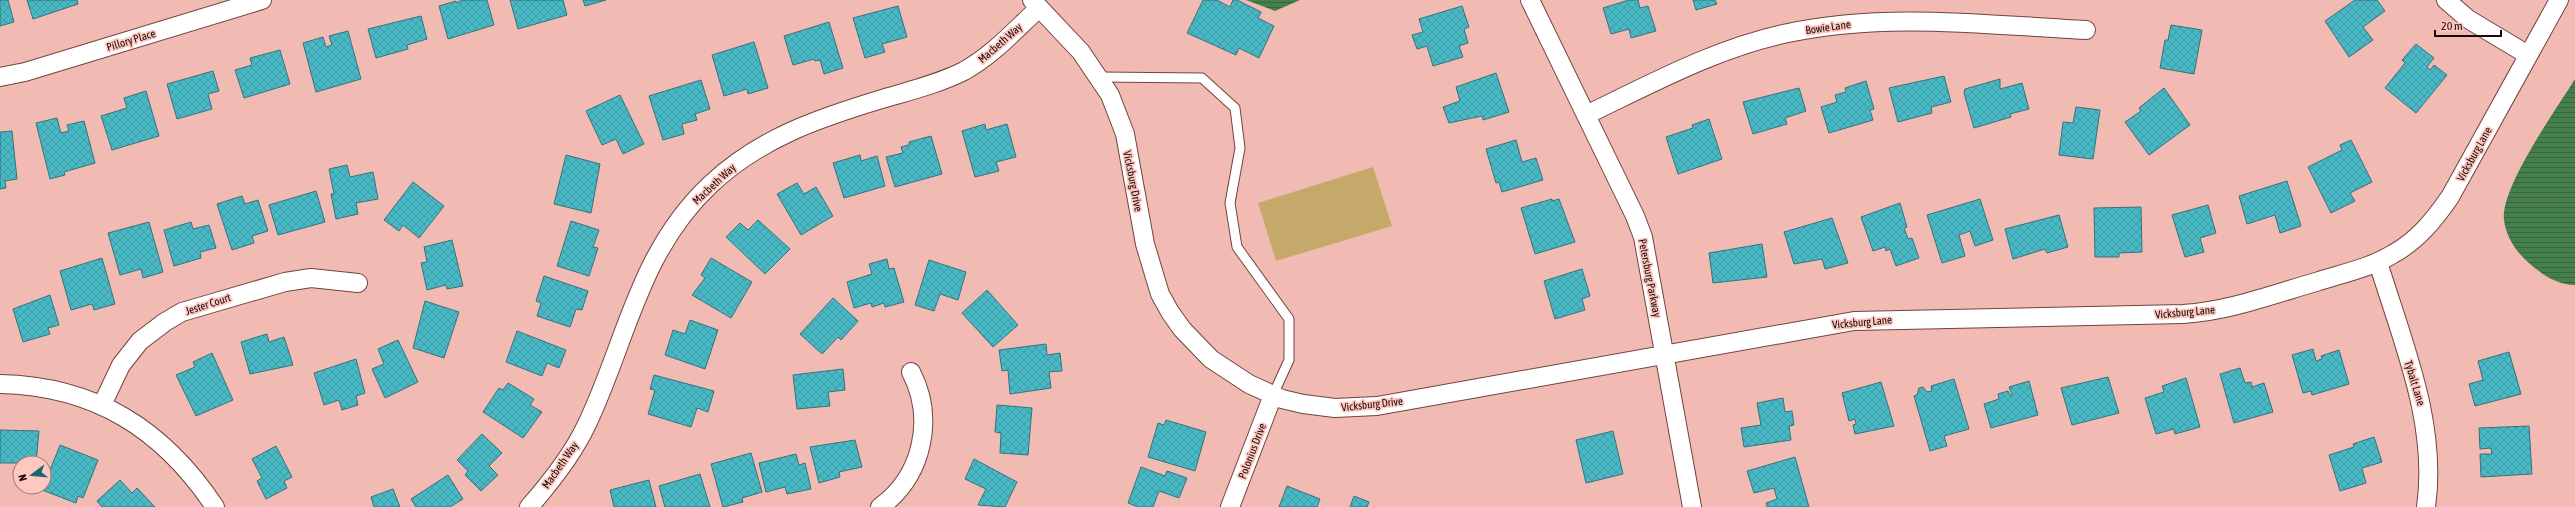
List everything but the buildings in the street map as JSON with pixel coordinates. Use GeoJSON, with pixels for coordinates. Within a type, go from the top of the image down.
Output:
{"type":"FeatureCollection","features":[{"type":"Feature","properties":{"kind":"street","name":"Pillory Place"},"geometry":{"type":"LineString","coordinates":[[0,77],[25,72],[213,7],[262,0]]}},
{"type":"Feature","properties":{"kind":"street","name":"Petersburg Parkway"},"geometry":{"type":"LineString","coordinates":[[1530,0],[1635,216],[1643,238],[1692,507]]}},
{"type":"Feature","properties":{"kind":"street"},"geometry":{"type":"LineString","coordinates":[[2446,0],[2468,19],[2528,56]]}},
{"type":"Feature","properties":{"kind":"street","name":"Vicksburg Lane"},"geometry":{"type":"LineString","coordinates":[[1664,354],[1854,321],[2183,314],[2208,312],[2242,304],[2378,262],[2408,244],[2436,218],[2450,197],[2559,0]]}},
{"type":"Feature","properties":{"kind":"street","name":"Vicksburg Drive"},"geometry":{"type":"LineString","coordinates":[[1036,4],[1081,52],[1100,77],[1110,95],[1124,134],[1145,244],[1160,294],[1182,329],[1211,359],[1249,384],[1273,395],[1314,406],[1357,408],[1476,389],[1664,354]]}},
{"type":"Feature","properties":{"kind":"street","name":"Macbeth Way"},"geometry":{"type":"LineString","coordinates":[[529,507],[572,452],[587,425],[633,302],[655,256],[684,214],[711,184],[749,154],[798,127],[834,113],[932,84],[962,71],[997,48],[1036,4]]}},
{"type":"Feature","properties":{"kind":"street","name":"Bowie Lane"},"geometry":{"type":"LineString","coordinates":[[1586,115],[1718,54],[1768,38],[1809,29],[1891,21],[2086,30]]}},
{"type":"Feature","properties":{"kind":"street","name":"Tybalt Lane"},"geometry":{"type":"LineString","coordinates":[[2378,262],[2425,415],[2430,467],[2426,507]]}},
{"type":"Feature","properties":{"kind":"street","name":"Jester Court"},"geometry":{"type":"LineString","coordinates":[[102,405],[121,365],[136,346],[165,322],[182,312],[285,282],[311,278],[358,283]]}},
{"type":"Feature","properties":{"kind":"street"},"geometry":{"type":"LineString","coordinates":[[880,507],[905,481],[921,445],[923,408],[911,372]]}},
{"type":"Feature","properties":{"kind":"street"},"geometry":{"type":"LineString","coordinates":[[0,384],[41,386],[63,390],[102,405],[137,426],[177,458],[215,507]]}},
{"type":"Feature","properties":{"kind":"street","name":"Polonius Drive"},"geometry":{"type":"LineString","coordinates":[[1230,507],[1273,395]]}},
{"type":"Feature","properties":{"kind":"lane"},"geometry":{"type":"LineString","coordinates":[[1100,77],[1202,78],[1235,108],[1240,148],[1230,203],[1237,247],[1264,288],[1289,320],[1290,360],[1273,395]]}},
{"type":"Feature","properties":{"kind":"shaded area"},"geometry":{"type":"Polygon","coordinates":[[[1246,0],[1300,0],[1275,11],[1246,0]]]}},
{"type":"Feature","properties":{"kind":"shaded area"},"geometry":{"type":"Polygon","coordinates":[[[2575,79],[2575,285],[2569,285],[2550,278],[2525,259],[2516,249],[2510,238],[2504,220],[2505,206],[2520,169],[2531,148],[2575,79]]]}},
{"type":"Feature","properties":{"kind":"shaded area"},"geometry":{"type":"Polygon","coordinates":[[[1373,167],[1392,226],[1276,261],[1258,203],[1373,167]]]}}]}
